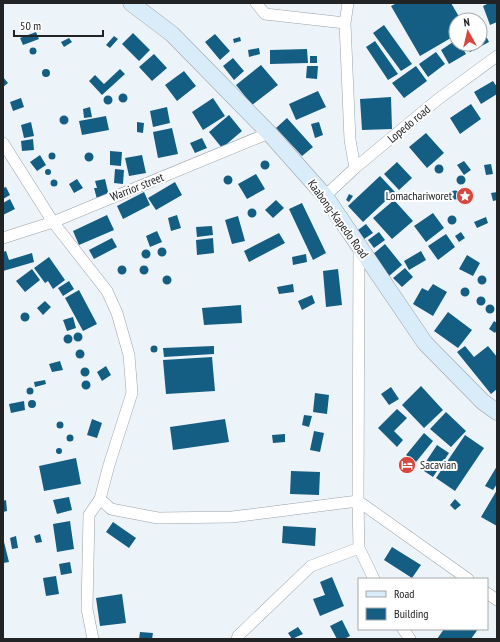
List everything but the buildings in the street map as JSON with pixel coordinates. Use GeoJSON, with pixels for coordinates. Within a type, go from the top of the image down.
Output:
{"type":"FeatureCollection","features":[{"type":"Feature","properties":{"kind":"main road","name":"Kaabong-Kapedo Road"},"geometry":{"type":"LineString","coordinates":[[131,3],[172,34],[269,133],[325,196],[425,343],[483,402],[497,412]]}},
{"type":"Feature","properties":{"kind":"street"},"geometry":{"type":"LineString","coordinates":[[256,3],[265,14],[345,23]]}},
{"type":"Feature","properties":{"kind":"street"},"geometry":{"type":"LineString","coordinates":[[348,3],[345,23],[350,140],[355,168]]}},
{"type":"Feature","properties":{"kind":"street","name":"Lopedo road"},"geometry":{"type":"LineString","coordinates":[[325,196],[355,168],[437,100],[497,56]]}},
{"type":"Feature","properties":{"kind":"street","name":"Warrior street"},"geometry":{"type":"LineString","coordinates":[[3,238],[54,222],[269,133]]}},
{"type":"Feature","properties":{"kind":"street"},"geometry":{"type":"LineString","coordinates":[[3,142],[54,222],[107,291],[117,313],[129,355],[132,393],[109,465],[100,499],[89,515],[87,609],[93,639]]}},
{"type":"Feature","properties":{"kind":"street"},"geometry":{"type":"LineString","coordinates":[[359,246],[359,548],[374,578]]}},
{"type":"Feature","properties":{"kind":"street"},"geometry":{"type":"LineString","coordinates":[[100,499],[111,509],[158,518],[232,517],[358,501],[467,578]]}},
{"type":"Feature","properties":{"kind":"street"},"geometry":{"type":"LineString","coordinates":[[237,639],[238,636],[311,566],[359,548]]}},
{"type":"Feature","properties":{"kind":"street"},"geometry":{"type":"LineString","coordinates":[[488,593],[497,600]]}},
{"type":"Feature","properties":{"kind":"street"},"geometry":{"type":"LineString","coordinates":[[404,630],[410,639]]}},
{"type":"Feature","properties":{"kind":"place","name":"Lomachariworet"},"geometry":{"type":"Point","coordinates":[465,196]}},
{"type":"Feature","properties":{"kind":"place","name":"Sacavian"},"geometry":{"type":"Point","coordinates":[407,465]}}]}
